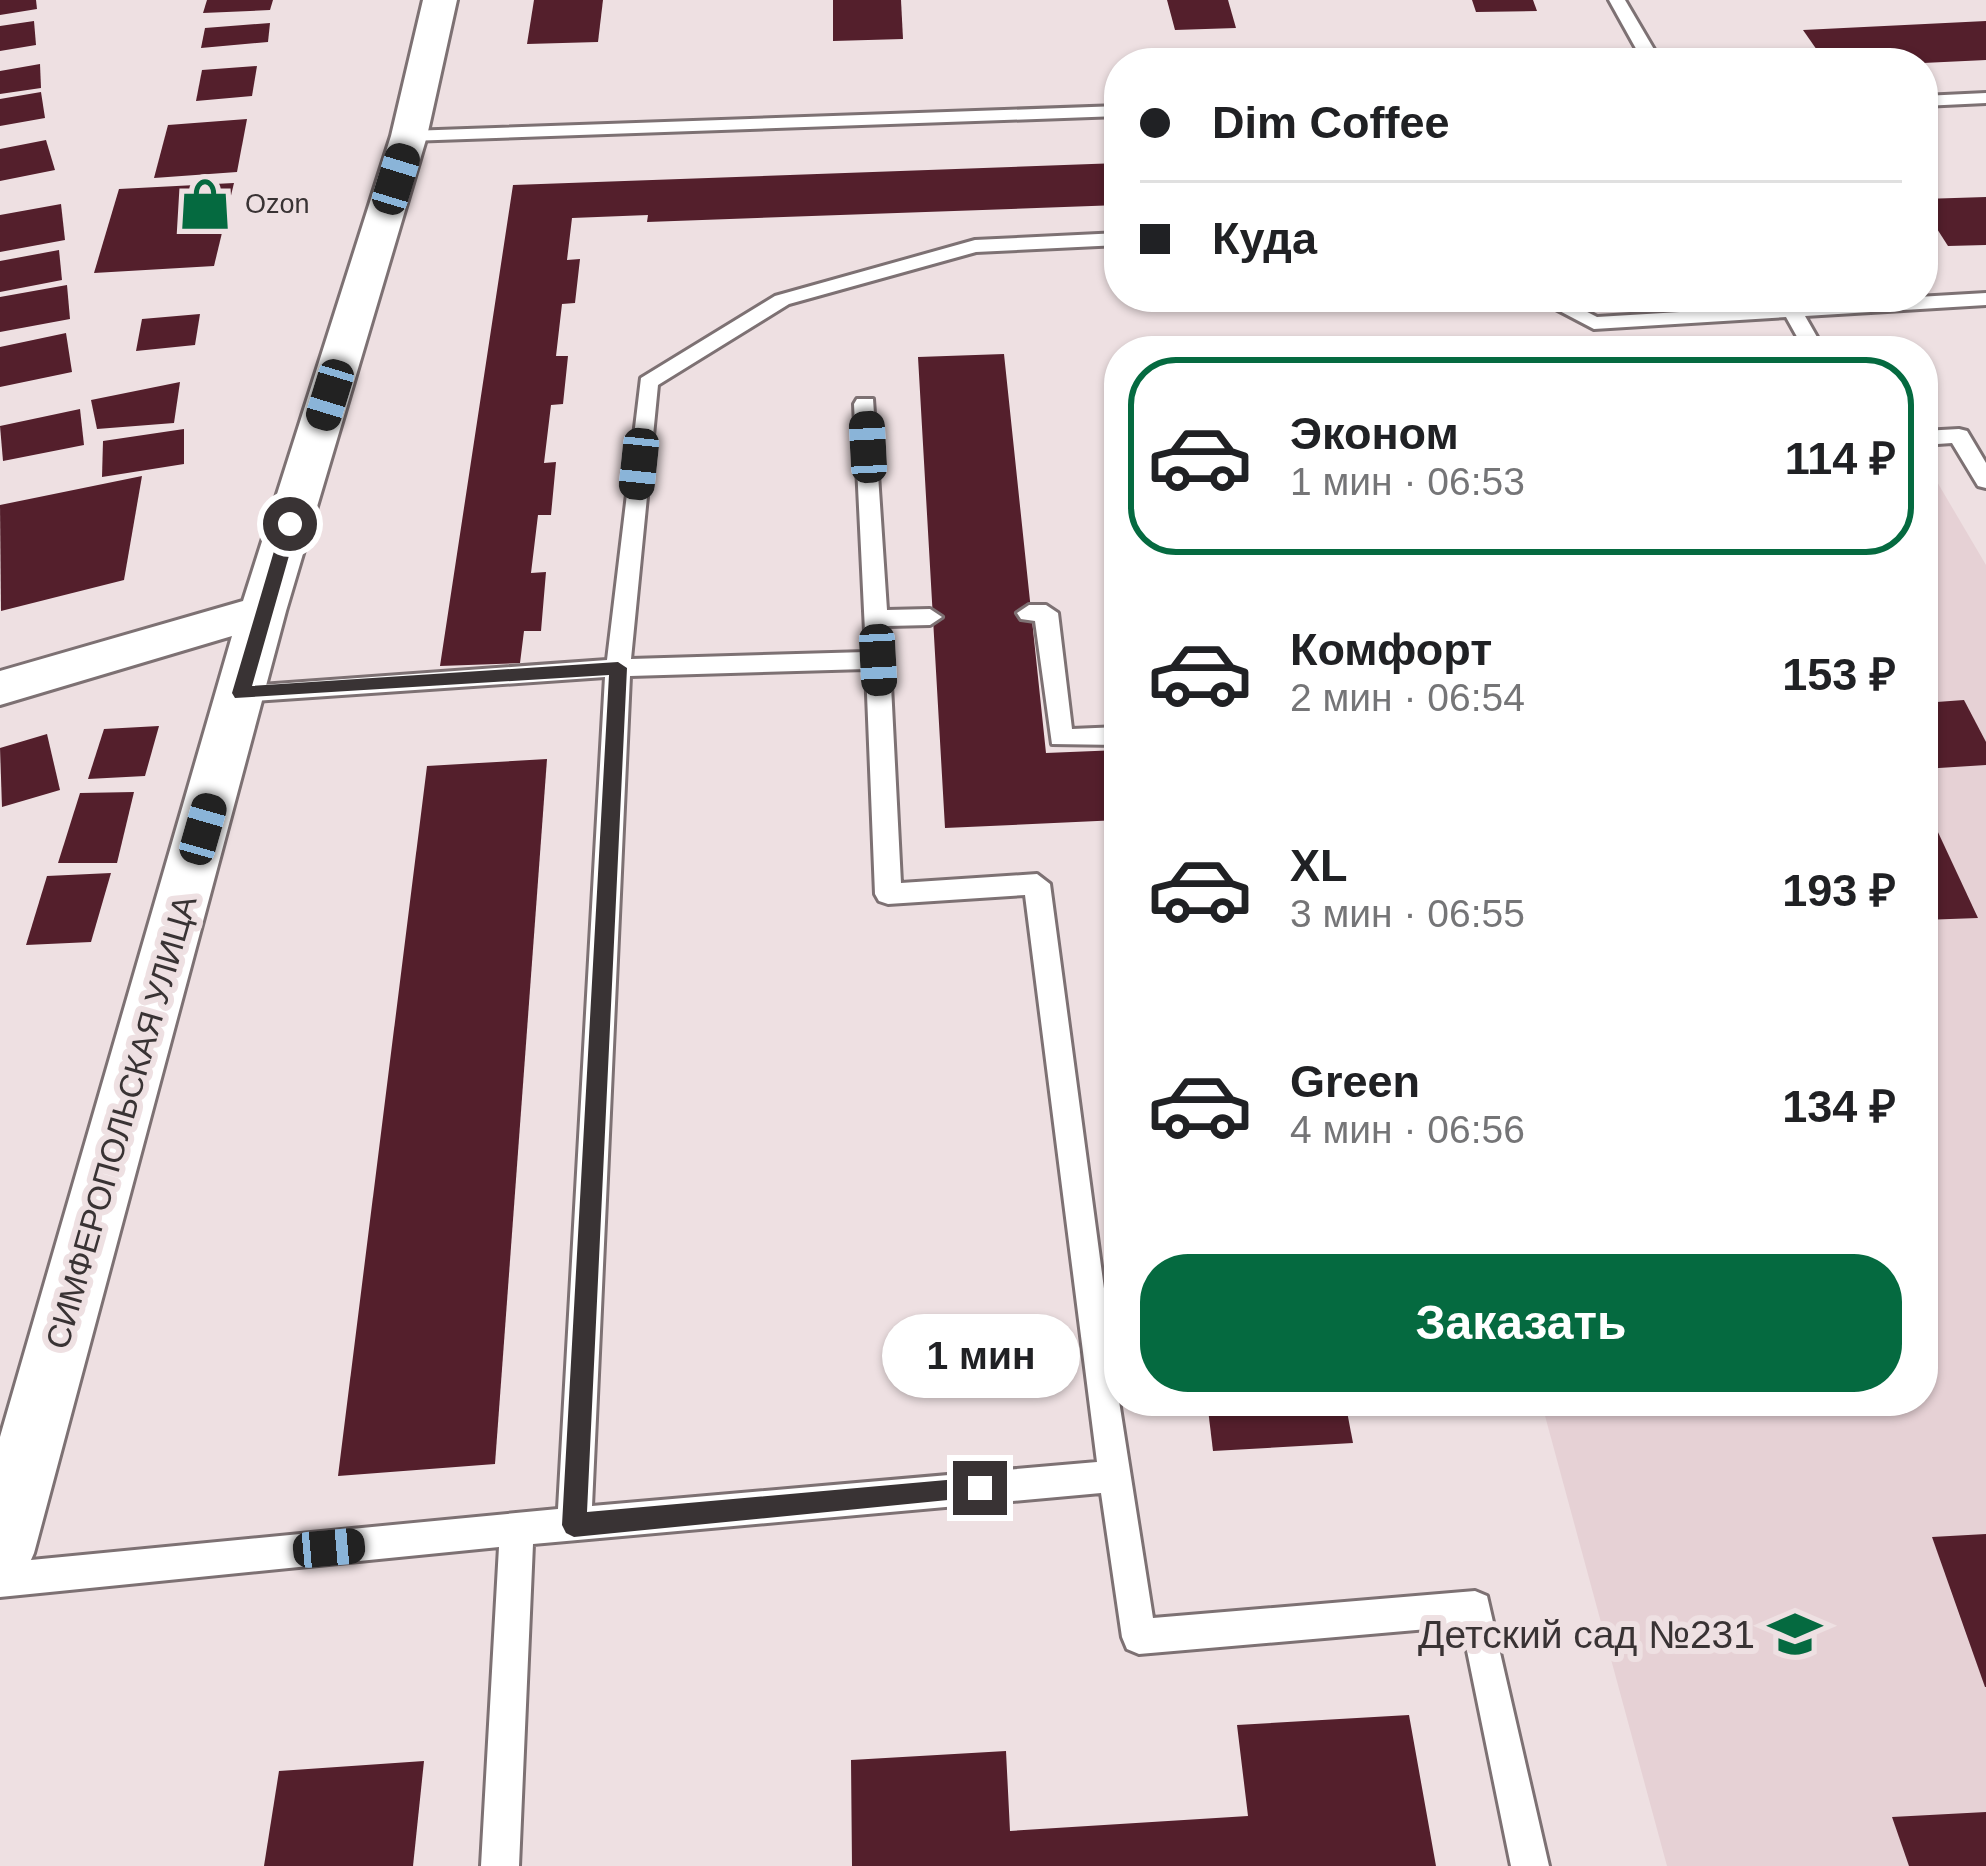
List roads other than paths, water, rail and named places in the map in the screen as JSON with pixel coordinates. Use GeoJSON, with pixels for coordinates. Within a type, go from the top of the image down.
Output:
{"type":"FeatureCollection","features":[{"type":"Feature","properties":{"kind":"street","name":"СИМФЕРОПОЛЬСКАЯ УЛИЦА"},"geometry":{"type":"LineString","coordinates":[[0,1552],[263,611],[409,136],[440,0]]}},
{"type":"Feature","properties":{"kind":"street"},"geometry":{"type":"LineString","coordinates":[[0,688],[263,611]]}},
{"type":"Feature","properties":{"kind":"lane"},"geometry":{"type":"LineString","coordinates":[[1617,0],[1644,48]]}},
{"type":"Feature","properties":{"kind":"lane"},"geometry":{"type":"LineString","coordinates":[[1938,100],[1986,98]]}},
{"type":"Feature","properties":{"kind":"lane"},"geometry":{"type":"LineString","coordinates":[[409,136],[1104,112]]}},
{"type":"Feature","properties":{"kind":"lane"},"geometry":{"type":"LineString","coordinates":[[574,1525],[618,668],[648,382],[782,300],[975,246],[1104,240]]}},
{"type":"Feature","properties":{"kind":"lane"},"geometry":{"type":"LineString","coordinates":[[1938,300],[1986,299]]}},
{"type":"Feature","properties":{"kind":"lane"},"geometry":{"type":"LineString","coordinates":[[1574,312],[1594,322],[1690,312]]}},
{"type":"Feature","properties":{"kind":"lane"},"geometry":{"type":"LineString","coordinates":[[866,404],[888,894],[1037,884],[1104,1393]]}},
{"type":"Feature","properties":{"kind":"lane"},"geometry":{"type":"LineString","coordinates":[[1938,437],[1958,436],[1986,481]]}},
{"type":"Feature","properties":{"kind":"lane"},"geometry":{"type":"LineString","coordinates":[[1029,613],[1046,614],[1061,738],[1104,737]]}},
{"type":"Feature","properties":{"kind":"lane"},"geometry":{"type":"LineString","coordinates":[[877,618],[930,616]]}},
{"type":"Feature","properties":{"kind":"lane"},"geometry":{"type":"LineString","coordinates":[[241,693],[618,668],[878,660]]}},
{"type":"Feature","properties":{"kind":"lane"},"geometry":{"type":"LineString","coordinates":[[1107,1416],[1139,1636],[1474,1608],[1530,1866]]}},
{"type":"Feature","properties":{"kind":"lane"},"geometry":{"type":"LineString","coordinates":[[0,1580],[1115,1476]]}},
{"type":"Feature","properties":{"kind":"lane"},"geometry":{"type":"LineString","coordinates":[[500,1866],[517,1529]]}},
{"type":"Feature","properties":{"kind":"place","name":"Ozon"},"geometry":{"type":"Point","coordinates":[205,204]}},
{"type":"Feature","properties":{"kind":"place","name":"Детский сад №231"},"geometry":{"type":"Point","coordinates":[1795,1634]}}]}
